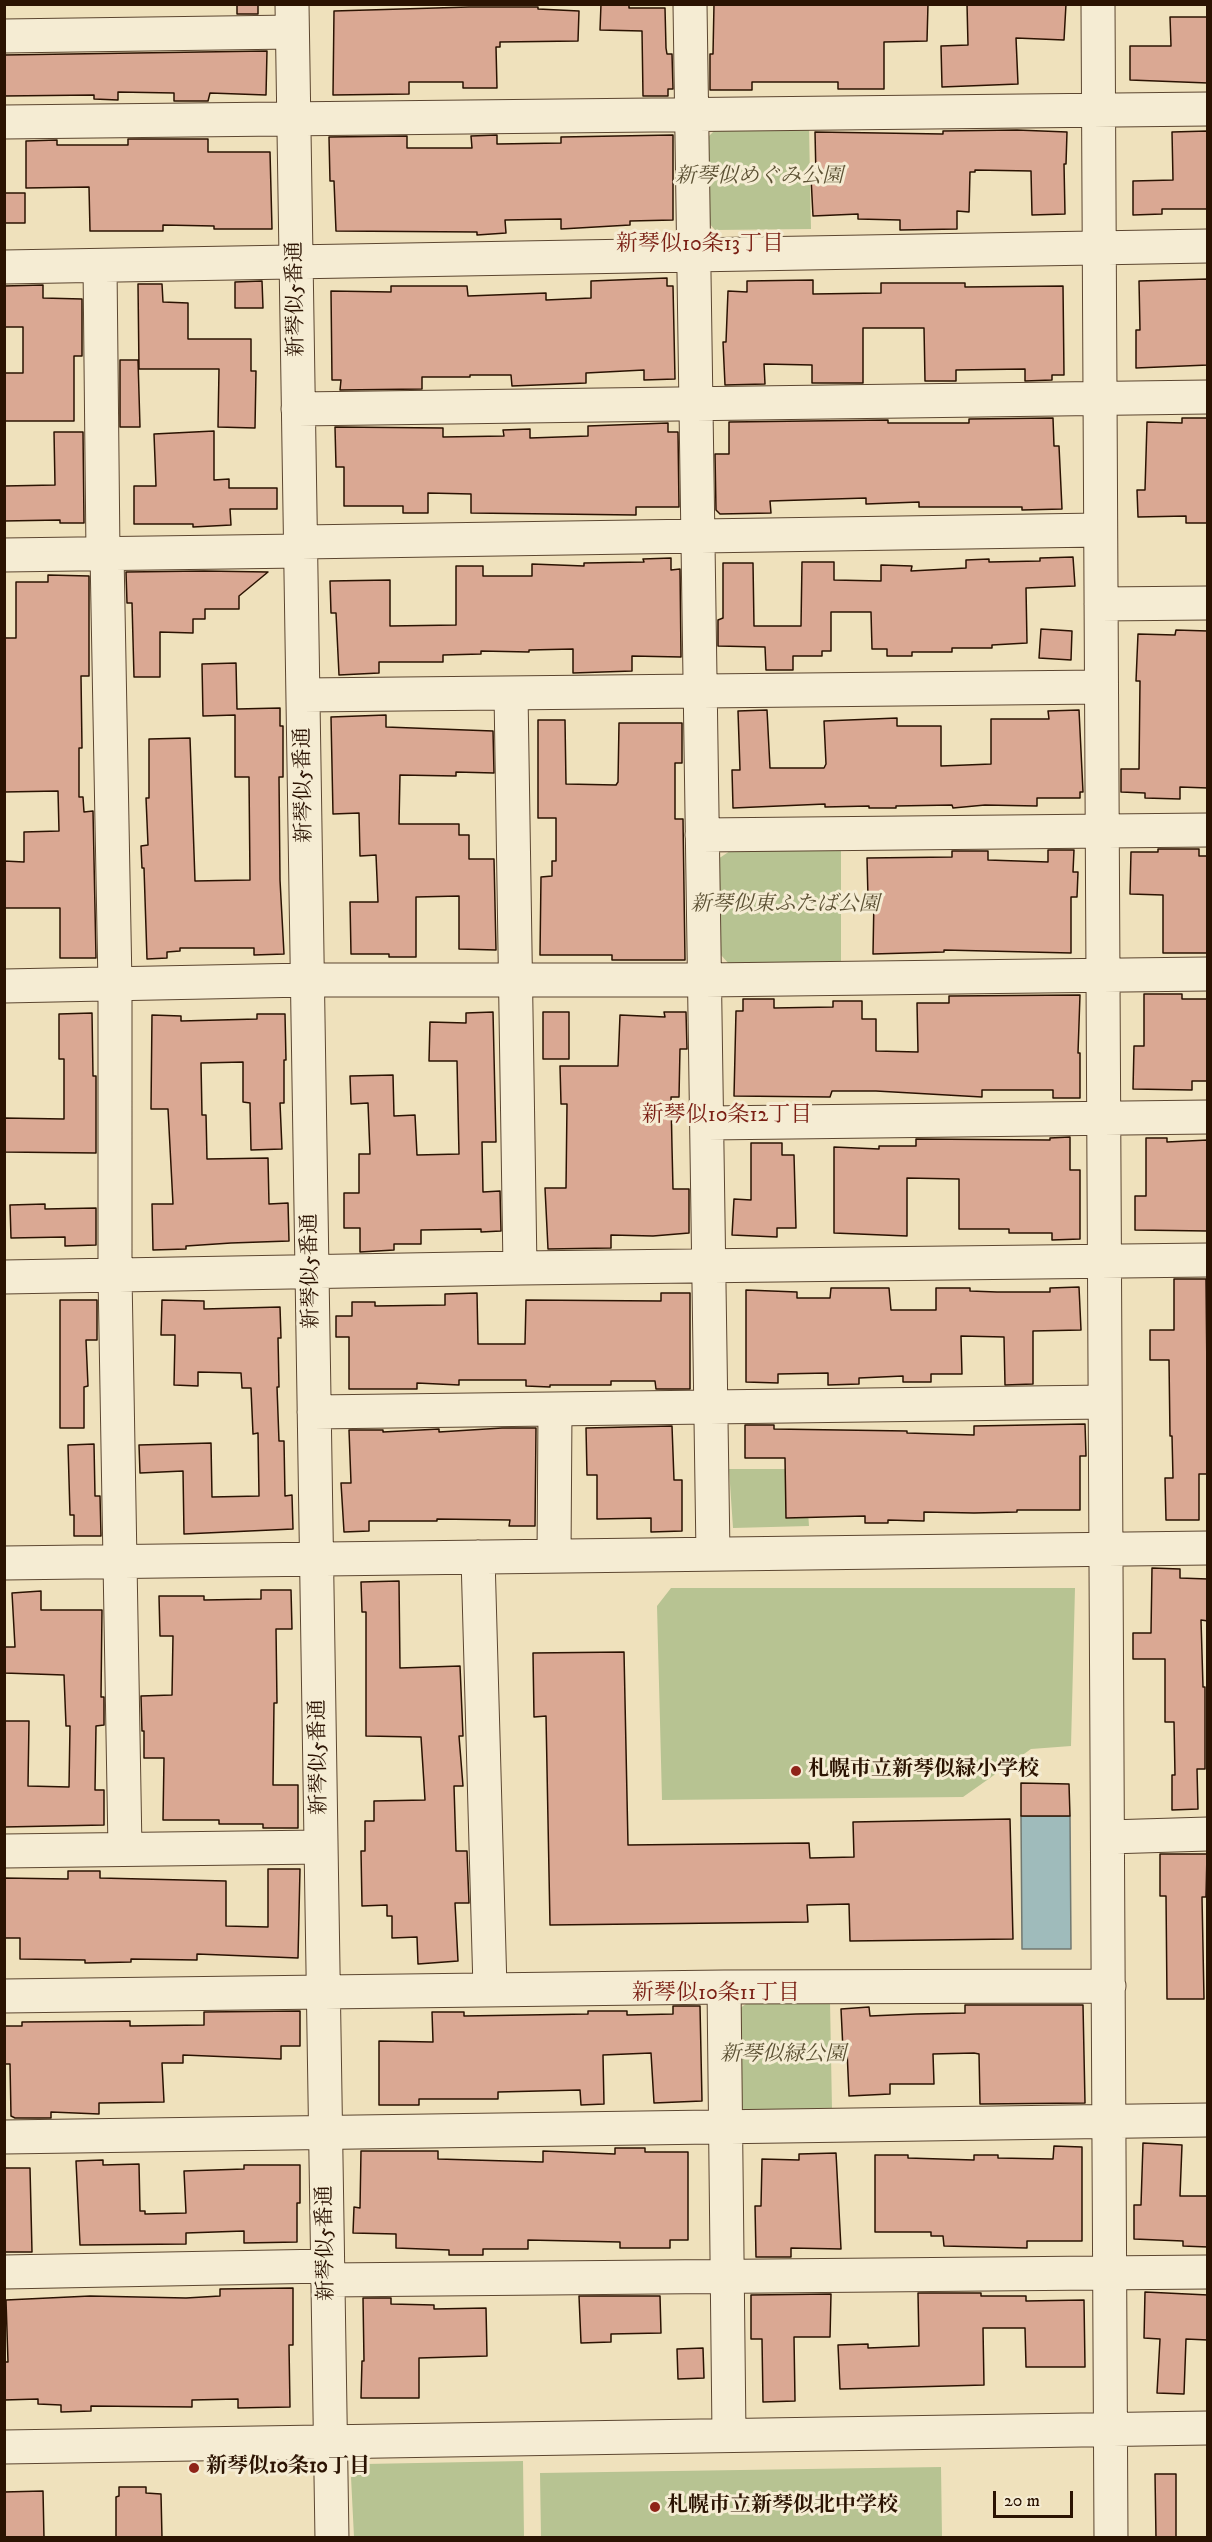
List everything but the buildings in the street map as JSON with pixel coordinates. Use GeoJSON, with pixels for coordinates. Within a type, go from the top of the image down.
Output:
{"type":"FeatureCollection","features":[{"type":"Feature","properties":{"kind":"street"},"geometry":{"type":"LineString","coordinates":[[690,4],[713,1554]]}},
{"type":"Feature","properties":{"kind":"street"},"geometry":{"type":"LineString","coordinates":[[1098,4],[1111,2538]]}},
{"type":"Feature","properties":{"kind":"street"},"geometry":{"type":"LineString","coordinates":[[4,36],[292,18]]}},
{"type":"Feature","properties":{"kind":"street","name":"新琴似5番通"},"geometry":{"type":"LineString","coordinates":[[292,18],[332,2538]]}},
{"type":"Feature","properties":{"kind":"street"},"geometry":{"type":"LineString","coordinates":[[4,122],[1208,109]]}},
{"type":"Feature","properties":{"kind":"street"},"geometry":{"type":"LineString","coordinates":[[4,267],[1208,246]]}},
{"type":"Feature","properties":{"kind":"street"},"geometry":{"type":"LineString","coordinates":[[100,266],[115,985],[115,1275],[125,1849]]}},
{"type":"Feature","properties":{"kind":"street"},"geometry":{"type":"LineString","coordinates":[[298,409],[1208,397]]}},
{"type":"Feature","properties":{"kind":"street"},"geometry":{"type":"LineString","coordinates":[[4,555],[698,537],[1100,530]]}},
{"type":"Feature","properties":{"kind":"street"},"geometry":{"type":"LineString","coordinates":[[1101,604],[1208,603]]}},
{"type":"Feature","properties":{"kind":"street"},"geometry":{"type":"LineString","coordinates":[[303,695],[1101,687]]}},
{"type":"Feature","properties":{"kind":"street"},"geometry":{"type":"LineString","coordinates":[[511,693],[520,1268]]}},
{"type":"Feature","properties":{"kind":"street"},"geometry":{"type":"LineString","coordinates":[[702,835],[1208,830]]}},
{"type":"Feature","properties":{"kind":"street"},"geometry":{"type":"LineString","coordinates":[[4,986],[308,981],[705,980],[1208,974]]}},
{"type":"Feature","properties":{"kind":"street"},"geometry":{"type":"LineString","coordinates":[[708,1123],[1208,1117]]}},
{"type":"Feature","properties":{"kind":"street"},"geometry":{"type":"LineString","coordinates":[[4,1276],[1208,1260]]}},
{"type":"Feature","properties":{"kind":"street"},"geometry":{"type":"LineString","coordinates":[[314,1413],[1105,1402]]}},
{"type":"Feature","properties":{"kind":"street"},"geometry":{"type":"LineString","coordinates":[[554,1556],[555,1411]]}},
{"type":"Feature","properties":{"kind":"street"},"geometry":{"type":"LineString","coordinates":[[4,1563],[1208,1548]]}},
{"type":"Feature","properties":{"kind":"street"},"geometry":{"type":"LineString","coordinates":[[478,1557],[490,1989]]}},
{"type":"Feature","properties":{"kind":"street"},"geometry":{"type":"LineString","coordinates":[[1108,1837],[1208,1834]]}},
{"type":"Feature","properties":{"kind":"street"},"geometry":{"type":"LineString","coordinates":[[4,1851],[321,1847]]}},
{"type":"Feature","properties":{"kind":"street"},"geometry":{"type":"LineString","coordinates":[[4,1995],[724,1987],[1108,1986]]}},
{"type":"Feature","properties":{"kind":"street"},"geometry":{"type":"LineString","coordinates":[[724,1987],[729,2435]]}},
{"type":"Feature","properties":{"kind":"street"},"geometry":{"type":"LineString","coordinates":[[4,2137],[1208,2120]]}},
{"type":"Feature","properties":{"kind":"street"},"geometry":{"type":"LineString","coordinates":[[4,2272],[726,2275],[1208,2272]]}},
{"type":"Feature","properties":{"kind":"street"},"geometry":{"type":"LineString","coordinates":[[4,2447],[1208,2428]]}},
{"type":"Feature","properties":{"kind":"green space","name":"新琴似めぐみ公園"},"geometry":{"type":"Polygon","coordinates":[[[809,126],[811,229],[715,230],[708,222],[708,137],[717,128],[809,126]]]}},
{"type":"Feature","properties":{"kind":"green space","name":"新琴似東ふたば公園"},"geometry":{"type":"Polygon","coordinates":[[[841,850],[841,961],[729,964],[721,955],[718,859],[730,851],[841,850]]]}},
{"type":"Feature","properties":{"kind":"green space"},"geometry":{"type":"Polygon","coordinates":[[[729,1469],[805,1469],[809,1526],[733,1528],[729,1469]]]}},
{"type":"Feature","properties":{"kind":"green space"},"geometry":{"type":"Polygon","coordinates":[[[671,1588],[1075,1588],[1071,1746],[1031,1749],[963,1797],[662,1800],[657,1606],[671,1588]]]}},
{"type":"Feature","properties":{"kind":"green space","name":"新琴似緑公園"},"geometry":{"type":"Polygon","coordinates":[[[830,2001],[832,2110],[746,2112],[739,2104],[734,2012],[746,2004],[830,2001]]]}},
{"type":"Feature","properties":{"kind":"green space"},"geometry":{"type":"Polygon","coordinates":[[[523,2461],[524,2537],[354,2537],[351,2477],[365,2464],[523,2461]]]}},
{"type":"Feature","properties":{"kind":"green space"},"geometry":{"type":"Polygon","coordinates":[[[941,2467],[942,2537],[541,2537],[540,2473],[941,2467]]]}},
{"type":"Feature","properties":{"kind":"water"},"geometry":{"type":"Polygon","coordinates":[[[1021,1816],[1070,1816],[1071,1949],[1022,1949],[1021,1816]]]}},
{"type":"Feature","properties":{"kind":"place","name":"札幌市立新琴似緑小学校"},"geometry":{"type":"Point","coordinates":[796,1771]}},
{"type":"Feature","properties":{"kind":"place","name":"新琴似10条10丁目"},"geometry":{"type":"Point","coordinates":[194,2468]}},
{"type":"Feature","properties":{"kind":"place","name":"札幌市立新琴似北中学校"},"geometry":{"type":"Point","coordinates":[655,2507]}},
{"type":"Feature","properties":{"kind":"district","name":"新琴似10条13丁目"},"geometry":{"type":"Point","coordinates":[700,245]}},
{"type":"Feature","properties":{"kind":"district","name":"新琴似10条12丁目"},"geometry":{"type":"Point","coordinates":[727,1116]}},
{"type":"Feature","properties":{"kind":"district","name":"新琴似10条11丁目"},"geometry":{"type":"Point","coordinates":[716,1994]}}]}
